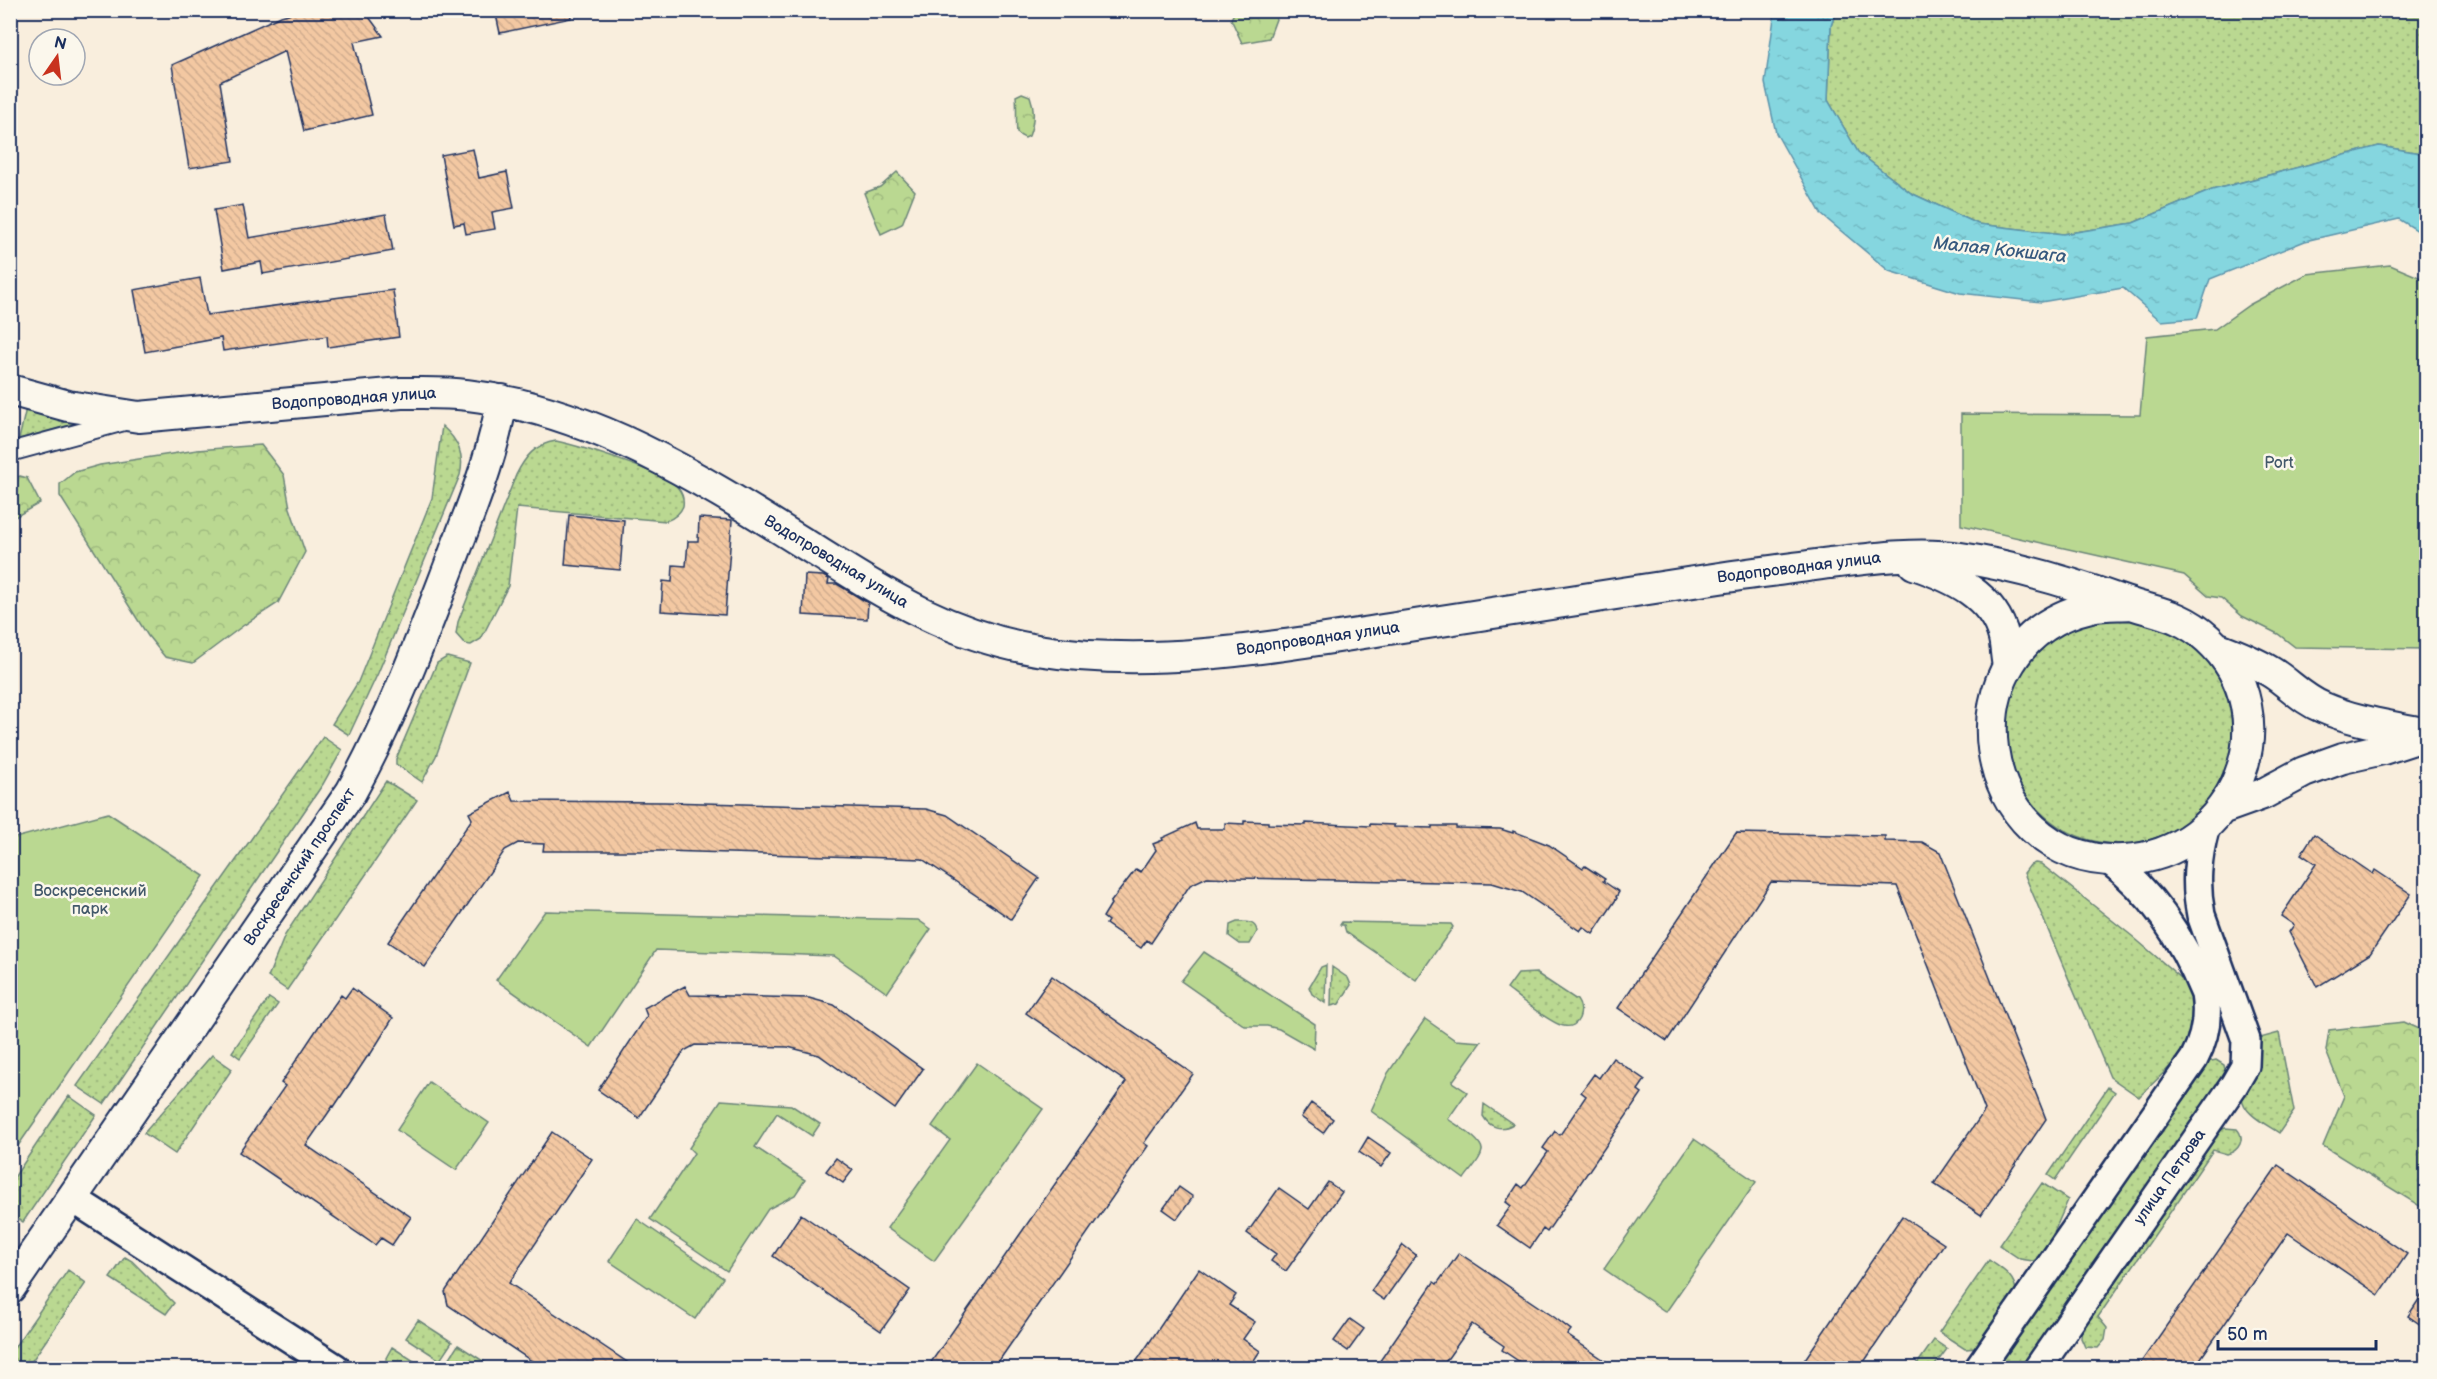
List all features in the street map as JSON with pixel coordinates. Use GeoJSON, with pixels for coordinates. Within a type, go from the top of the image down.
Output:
{"type":"FeatureCollection","features":[{"type":"Feature","properties":{"kind":"main road","name":"Водопроводная улица"},"geometry":{"type":"LineString","coordinates":[[10,390],[68,406],[139,417],[401,393],[440,392],[502,400],[590,427],[642,449],[701,479],[898,602],[961,630],[1020,647],[1078,657],[1145,657],[1220,653],[1746,574],[1894,557],[1936,555],[1963,558],[2094,589],[2131,604]]}},
{"type":"Feature","properties":{"kind":"main road","name":"Воскресенский проспект"},"geometry":{"type":"LineString","coordinates":[[10,1288],[269,914],[351,792],[371,756],[421,641],[486,470],[502,400]]}},
{"type":"Feature","properties":{"kind":"main road"},"geometry":{"type":"LineString","coordinates":[[1894,557],[1944,574],[1966,586],[1985,603],[1996,618],[2004,637],[2008,666]]}},
{"type":"Feature","properties":{"kind":"main road"},"geometry":{"type":"LineString","coordinates":[[1979,1368],[2194,1059],[2205,1034],[2207,1018],[2205,994],[2210,976],[2197,896],[2198,855],[2214,818],[2238,783],[2246,755],[2248,726],[2243,698],[2233,671],[2216,647],[2192,626],[2164,612],[2131,604],[2094,606],[2060,618],[2030,639],[2008,666],[1993,707],[1990,731],[1992,755],[1999,778],[2010,800],[2026,821],[2054,843],[2086,857],[2109,861],[2135,860],[2160,854],[2184,844],[2214,818],[2304,772],[2343,758],[2384,749],[2427,734]]}},
{"type":"Feature","properties":{"kind":"main road"},"geometry":{"type":"LineString","coordinates":[[2216,647],[2248,659],[2264,668],[2322,708],[2353,719],[2427,734]]}},
{"type":"Feature","properties":{"kind":"main road"},"geometry":{"type":"LineString","coordinates":[[2109,861],[2129,875],[2159,909],[2210,976]]}},
{"type":"Feature","properties":{"kind":"main road","name":"улица Петрова"},"geometry":{"type":"LineString","coordinates":[[2038,1368],[2234,1085],[2244,1066],[2246,1040],[2210,976]]}},
{"type":"Feature","properties":{"kind":"main road"},"geometry":{"type":"LineString","coordinates":[[72,1198],[336,1368]]}},
{"type":"Feature","properties":{"kind":"street"},"geometry":{"type":"LineString","coordinates":[[10,452],[139,417]]}},
{"type":"Feature","properties":{"kind":"green space"},"geometry":{"type":"Polygon","coordinates":[[[1235,10],[1279,11],[1269,38],[1242,43],[1231,19],[1235,10]]]}},
{"type":"Feature","properties":{"kind":"green space"},"geometry":{"type":"Polygon","coordinates":[[[1836,11],[2426,11],[2426,154],[2379,146],[2212,190],[2133,223],[2063,234],[1978,224],[1911,193],[1858,152],[1828,100],[1831,26],[1836,11]]]}},
{"type":"Feature","properties":{"kind":"green space"},"geometry":{"type":"Polygon","coordinates":[[[1022,93],[1030,96],[1033,111],[1031,131],[1025,138],[1017,133],[1016,96],[1022,93]]]}},
{"type":"Feature","properties":{"kind":"green space"},"geometry":{"type":"Polygon","coordinates":[[[897,172],[915,191],[902,224],[881,234],[864,193],[880,187],[897,172]]]}},
{"type":"Feature","properties":{"kind":"green space","name":"Port"},"geometry":{"type":"Polygon","coordinates":[[[2390,265],[2426,280],[2426,649],[2295,647],[2278,634],[2242,616],[2221,598],[2208,596],[2184,575],[1961,525],[1961,414],[2140,415],[2147,336],[2215,329],[2249,305],[2307,274],[2390,265]]]}},
{"type":"Feature","properties":{"kind":"green space"},"geometry":{"type":"Polygon","coordinates":[[[26,408],[81,422],[19,439],[26,408]]]}},
{"type":"Feature","properties":{"kind":"green space"},"geometry":{"type":"Polygon","coordinates":[[[442,426],[459,448],[462,461],[460,475],[378,673],[349,735],[332,724],[358,682],[432,498],[442,426]]]}},
{"type":"Feature","properties":{"kind":"green space"},"geometry":{"type":"Polygon","coordinates":[[[556,441],[640,467],[657,475],[678,488],[681,492],[683,506],[672,519],[666,521],[517,508],[508,586],[481,639],[471,645],[465,644],[456,634],[458,622],[516,475],[536,448],[556,441]]]}},
{"type":"Feature","properties":{"kind":"green space"},"geometry":{"type":"Polygon","coordinates":[[[261,445],[284,475],[290,508],[305,552],[278,603],[193,663],[165,657],[148,636],[60,496],[60,484],[75,472],[100,465],[197,450],[261,445]]]}},
{"type":"Feature","properties":{"kind":"green space"},"geometry":{"type":"Polygon","coordinates":[[[20,476],[27,478],[40,503],[13,518],[11,523],[11,479],[20,476]]]}},
{"type":"Feature","properties":{"kind":"green space"},"geometry":{"type":"Polygon","coordinates":[[[2119,618],[2141,620],[2172,631],[2199,651],[2219,678],[2230,709],[2232,731],[2230,753],[2219,784],[2199,811],[2172,831],[2141,842],[2119,844],[2097,842],[2066,831],[2039,811],[2019,784],[2008,753],[2006,731],[2008,709],[2019,678],[2039,651],[2066,631],[2097,620],[2119,618]]]}},
{"type":"Feature","properties":{"kind":"green space"},"geometry":{"type":"Polygon","coordinates":[[[447,657],[470,663],[436,756],[422,782],[396,764],[396,759],[437,663],[447,657]]]}},
{"type":"Feature","properties":{"kind":"green space"},"geometry":{"type":"Polygon","coordinates":[[[323,737],[342,750],[323,784],[104,1104],[77,1086],[323,737]]]}},
{"type":"Feature","properties":{"kind":"green space"},"geometry":{"type":"Polygon","coordinates":[[[386,781],[417,800],[287,990],[268,977],[285,935],[386,781]]]}},
{"type":"Feature","properties":{"kind":"green space","name":"Воскресенский парк"},"geometry":{"type":"Polygon","coordinates":[[[108,813],[204,876],[11,1156],[11,839],[108,813]]]}},
{"type":"Feature","properties":{"kind":"green space"},"geometry":{"type":"Polygon","coordinates":[[[2041,864],[2188,984],[2193,1003],[2194,1020],[2191,1035],[2175,1060],[2139,1097],[2110,1077],[2024,873],[2030,865],[2041,864]]]}},
{"type":"Feature","properties":{"kind":"green space"},"geometry":{"type":"Polygon","coordinates":[[[545,911],[918,920],[931,929],[887,993],[834,956],[656,950],[591,1047],[496,980],[545,911]]]}},
{"type":"Feature","properties":{"kind":"green space"},"geometry":{"type":"Polygon","coordinates":[[[1237,922],[1250,923],[1255,926],[1257,932],[1250,944],[1240,944],[1229,936],[1230,925],[1237,922]]]}},
{"type":"Feature","properties":{"kind":"green space"},"geometry":{"type":"Polygon","coordinates":[[[1342,922],[1451,924],[1453,927],[1416,980],[1346,932],[1344,925],[1340,925],[1342,922]]]}},
{"type":"Feature","properties":{"kind":"green space"},"geometry":{"type":"Polygon","coordinates":[[[1204,952],[1315,1024],[1314,1049],[1279,1029],[1267,1026],[1245,1026],[1181,981],[1204,952]]]}},
{"type":"Feature","properties":{"kind":"green space"},"geometry":{"type":"Polygon","coordinates":[[[1326,965],[1325,1003],[1312,994],[1309,987],[1321,967],[1326,965]]]}},
{"type":"Feature","properties":{"kind":"green space"},"geometry":{"type":"Polygon","coordinates":[[[1332,967],[1348,978],[1351,985],[1339,1004],[1331,1006],[1332,967]]]}},
{"type":"Feature","properties":{"kind":"green space"},"geometry":{"type":"Polygon","coordinates":[[[1536,973],[1577,1000],[1580,1014],[1577,1022],[1564,1026],[1551,1021],[1507,989],[1518,974],[1536,973]]]}},
{"type":"Feature","properties":{"kind":"green space"},"geometry":{"type":"Polygon","coordinates":[[[269,998],[278,1004],[240,1058],[232,1052],[269,998]]]}},
{"type":"Feature","properties":{"kind":"green space"},"geometry":{"type":"Polygon","coordinates":[[[1425,1019],[1455,1040],[1481,1042],[1452,1082],[1467,1092],[1448,1119],[1474,1138],[1482,1151],[1464,1179],[1371,1111],[1388,1073],[1425,1019]]]}},
{"type":"Feature","properties":{"kind":"green space"},"geometry":{"type":"Polygon","coordinates":[[[2404,1022],[2426,1032],[2426,1210],[2323,1146],[2344,1096],[2326,1051],[2329,1030],[2404,1022]]]}},
{"type":"Feature","properties":{"kind":"green space"},"geometry":{"type":"Polygon","coordinates":[[[2279,1033],[2294,1111],[2279,1133],[2246,1109],[2242,1097],[2260,1038],[2279,1033]]]}},
{"type":"Feature","properties":{"kind":"green space"},"geometry":{"type":"Polygon","coordinates":[[[212,1055],[232,1069],[175,1154],[144,1133],[212,1055]]]}},
{"type":"Feature","properties":{"kind":"green space"},"geometry":{"type":"Polygon","coordinates":[[[2216,1060],[2224,1065],[2225,1079],[2024,1368],[1994,1368],[2207,1062],[2216,1060]]]}},
{"type":"Feature","properties":{"kind":"green space"},"geometry":{"type":"Polygon","coordinates":[[[977,1063],[1043,1109],[934,1261],[887,1228],[950,1140],[932,1126],[977,1063]]]}},
{"type":"Feature","properties":{"kind":"green space"},"geometry":{"type":"Polygon","coordinates":[[[429,1082],[489,1123],[456,1170],[397,1130],[429,1082]]]}},
{"type":"Feature","properties":{"kind":"green space"},"geometry":{"type":"Polygon","coordinates":[[[2108,1087],[2115,1092],[2055,1180],[2048,1175],[2108,1087]]]}},
{"type":"Feature","properties":{"kind":"green space"},"geometry":{"type":"Polygon","coordinates":[[[69,1096],[96,1115],[23,1222],[11,1214],[11,1182],[69,1096]]]}},
{"type":"Feature","properties":{"kind":"green space"},"geometry":{"type":"Polygon","coordinates":[[[721,1100],[791,1105],[820,1124],[812,1136],[777,1113],[755,1147],[805,1180],[795,1195],[768,1209],[727,1271],[650,1219],[694,1153],[689,1148],[721,1100]]]}},
{"type":"Feature","properties":{"kind":"green space"},"geometry":{"type":"Polygon","coordinates":[[[1484,1104],[1513,1124],[1500,1128],[1492,1126],[1483,1116],[1484,1104]]]}},
{"type":"Feature","properties":{"kind":"green space"},"geometry":{"type":"Polygon","coordinates":[[[2225,1128],[2237,1129],[2241,1137],[2240,1144],[2227,1154],[2213,1150],[2098,1317],[2107,1328],[2105,1340],[2098,1348],[2085,1347],[2081,1338],[2082,1326],[2215,1133],[2225,1128]]]}},
{"type":"Feature","properties":{"kind":"green space"},"geometry":{"type":"Polygon","coordinates":[[[1694,1139],[1756,1182],[1666,1312],[1604,1269],[1694,1139]]]}},
{"type":"Feature","properties":{"kind":"green space"},"geometry":{"type":"Polygon","coordinates":[[[2042,1183],[2068,1200],[2044,1255],[2033,1261],[2020,1259],[1999,1245],[2042,1183]]]}},
{"type":"Feature","properties":{"kind":"green space"},"geometry":{"type":"Polygon","coordinates":[[[637,1219],[723,1278],[695,1319],[609,1261],[637,1219]]]}},
{"type":"Feature","properties":{"kind":"green space"},"geometry":{"type":"Polygon","coordinates":[[[125,1257],[132,1261],[174,1303],[166,1314],[110,1278],[125,1257]]]}},
{"type":"Feature","properties":{"kind":"green space"},"geometry":{"type":"Polygon","coordinates":[[[1989,1260],[2010,1277],[2016,1292],[1978,1348],[1965,1349],[1939,1332],[1989,1260]]]}},
{"type":"Feature","properties":{"kind":"green space"},"geometry":{"type":"Polygon","coordinates":[[[68,1270],[86,1283],[27,1368],[11,1368],[11,1352],[68,1270]]]}},
{"type":"Feature","properties":{"kind":"green space"},"geometry":{"type":"Polygon","coordinates":[[[418,1320],[452,1342],[440,1360],[406,1338],[418,1320]]]}},
{"type":"Feature","properties":{"kind":"green space"},"geometry":{"type":"Polygon","coordinates":[[[1934,1340],[1947,1349],[1933,1368],[1915,1367],[1934,1340]]]}},
{"type":"Feature","properties":{"kind":"green space"},"geometry":{"type":"Polygon","coordinates":[[[458,1345],[494,1368],[453,1368],[446,1364],[458,1345]]]}},
{"type":"Feature","properties":{"kind":"green space"},"geometry":{"type":"Polygon","coordinates":[[[392,1347],[425,1368],[387,1368],[386,1358],[392,1347]]]}},
{"type":"Feature","properties":{"kind":"water","name":"Малая Кокшага"},"geometry":{"type":"Polygon","coordinates":[[[1775,11],[1836,11],[1831,26],[1828,100],[1858,152],[1911,193],[1978,224],[2063,234],[2133,223],[2212,190],[2379,146],[2426,154],[2426,236],[2399,219],[2305,241],[2210,279],[2197,318],[2161,321],[2123,288],[2041,302],[1960,293],[1889,271],[1822,215],[1776,133],[1765,83],[1775,11]]]}},
{"type":"Feature","properties":{"kind":"building"},"geometry":{"type":"Polygon","coordinates":[[[303,10],[364,10],[383,36],[354,42],[372,115],[304,131],[285,51],[220,82],[233,161],[189,168],[172,65],[281,16],[303,10]]]}},
{"type":"Feature","properties":{"kind":"building"},"geometry":{"type":"Polygon","coordinates":[[[495,10],[570,10],[571,18],[500,33],[495,10]]]}},
{"type":"Feature","properties":{"kind":"building"},"geometry":{"type":"Polygon","coordinates":[[[473,149],[479,178],[507,172],[514,208],[492,212],[495,229],[466,234],[464,223],[454,225],[441,155],[473,149]]]}},
{"type":"Feature","properties":{"kind":"building"},"geometry":{"type":"Polygon","coordinates":[[[243,205],[249,238],[386,214],[393,251],[263,274],[261,262],[224,269],[214,210],[243,205]]]}},
{"type":"Feature","properties":{"kind":"building"},"geometry":{"type":"Polygon","coordinates":[[[200,278],[207,315],[393,290],[399,337],[328,347],[327,336],[223,351],[221,338],[145,352],[134,290],[200,278]]]}},
{"type":"Feature","properties":{"kind":"building"},"geometry":{"type":"Polygon","coordinates":[[[569,515],[624,520],[620,570],[565,565],[569,515]]]}},
{"type":"Feature","properties":{"kind":"building"},"geometry":{"type":"Polygon","coordinates":[[[699,518],[732,520],[725,615],[661,611],[663,581],[672,582],[673,565],[686,566],[688,541],[698,541],[699,518]]]}},
{"type":"Feature","properties":{"kind":"building"},"geometry":{"type":"Polygon","coordinates":[[[805,575],[823,576],[829,579],[828,584],[837,584],[868,603],[867,619],[803,615],[805,575]]]}},
{"type":"Feature","properties":{"kind":"building"},"geometry":{"type":"Polygon","coordinates":[[[510,792],[514,801],[665,802],[926,809],[947,815],[1039,878],[1011,919],[922,859],[664,851],[543,851],[544,844],[518,843],[505,850],[425,967],[388,942],[472,819],[469,813],[510,792]]]}},
{"type":"Feature","properties":{"kind":"building"},"geometry":{"type":"Polygon","coordinates":[[[1244,821],[1268,822],[1268,824],[1370,826],[1370,824],[1432,828],[1432,826],[1456,826],[1456,828],[1500,829],[1513,833],[1513,831],[1549,845],[1583,868],[1585,866],[1605,879],[1603,881],[1619,892],[1593,934],[1583,927],[1580,931],[1522,892],[1492,883],[1207,877],[1190,885],[1151,943],[1147,940],[1141,948],[1106,924],[1108,921],[1103,917],[1110,903],[1136,869],[1141,872],[1156,850],[1153,844],[1195,823],[1197,829],[1225,829],[1225,823],[1244,824],[1244,821]]]}},
{"type":"Feature","properties":{"kind":"building"},"geometry":{"type":"Polygon","coordinates":[[[1736,833],[1885,836],[1885,841],[1922,842],[1940,852],[2046,1119],[1981,1215],[1934,1184],[1985,1110],[1897,886],[1771,882],[1667,1041],[1618,1008],[1736,833]]]}},
{"type":"Feature","properties":{"kind":"building"},"geometry":{"type":"Polygon","coordinates":[[[2314,834],[2373,874],[2375,870],[2411,894],[2370,954],[2317,987],[2289,932],[2294,925],[2281,916],[2316,864],[2301,854],[2314,834]]]}},
{"type":"Feature","properties":{"kind":"building"},"geometry":{"type":"Polygon","coordinates":[[[1052,976],[1193,1074],[1144,1143],[1148,1146],[994,1368],[927,1368],[1126,1082],[1026,1013],[1052,976]]]}},
{"type":"Feature","properties":{"kind":"building"},"geometry":{"type":"Polygon","coordinates":[[[685,986],[690,995],[809,998],[834,1005],[923,1069],[895,1109],[819,1055],[788,1047],[695,1045],[684,1051],[639,1118],[598,1090],[647,1016],[644,1008],[685,986]]]}},
{"type":"Feature","properties":{"kind":"building"},"geometry":{"type":"Polygon","coordinates":[[[352,988],[393,1018],[370,1055],[306,1145],[411,1217],[392,1245],[381,1238],[375,1245],[239,1152],[285,1086],[281,1083],[317,1029],[341,995],[345,998],[352,988]]]}},
{"type":"Feature","properties":{"kind":"building"},"geometry":{"type":"Polygon","coordinates":[[[1613,1058],[1645,1080],[1638,1090],[1642,1093],[1547,1232],[1543,1229],[1530,1248],[1497,1225],[1511,1206],[1506,1202],[1518,1184],[1523,1188],[1548,1152],[1543,1148],[1555,1131],[1560,1135],[1586,1096],[1581,1092],[1594,1074],[1599,1078],[1613,1058]]]}},
{"type":"Feature","properties":{"kind":"building"},"geometry":{"type":"Polygon","coordinates":[[[1311,1103],[1333,1119],[1323,1133],[1301,1117],[1311,1103]]]}},
{"type":"Feature","properties":{"kind":"building"},"geometry":{"type":"Polygon","coordinates":[[[552,1132],[592,1159],[509,1283],[636,1368],[542,1368],[448,1305],[445,1292],[552,1132]]]}},
{"type":"Feature","properties":{"kind":"building"},"geometry":{"type":"Polygon","coordinates":[[[1368,1137],[1391,1153],[1381,1167],[1359,1152],[1368,1137]]]}},
{"type":"Feature","properties":{"kind":"building"},"geometry":{"type":"Polygon","coordinates":[[[836,1158],[853,1170],[843,1183],[826,1171],[836,1158]]]}},
{"type":"Feature","properties":{"kind":"building"},"geometry":{"type":"Polygon","coordinates":[[[2278,1165],[2407,1254],[2379,1295],[2288,1233],[2194,1368],[2137,1368],[2278,1165]]]}},
{"type":"Feature","properties":{"kind":"building"},"geometry":{"type":"Polygon","coordinates":[[[1328,1182],[1342,1192],[1286,1271],[1271,1261],[1276,1254],[1247,1233],[1279,1188],[1309,1209],[1328,1182]]]}},
{"type":"Feature","properties":{"kind":"building"},"geometry":{"type":"Polygon","coordinates":[[[1179,1187],[1193,1197],[1177,1219],[1163,1209],[1179,1187]]]}},
{"type":"Feature","properties":{"kind":"building"},"geometry":{"type":"Polygon","coordinates":[[[801,1214],[910,1290],[881,1331],[773,1256],[801,1214]]]}},
{"type":"Feature","properties":{"kind":"building"},"geometry":{"type":"Polygon","coordinates":[[[1902,1216],[1944,1244],[1860,1368],[1799,1368],[1902,1216]]]}},
{"type":"Feature","properties":{"kind":"building"},"geometry":{"type":"Polygon","coordinates":[[[1403,1245],[1416,1255],[1384,1300],[1371,1291],[1403,1245]]]}},
{"type":"Feature","properties":{"kind":"building"},"geometry":{"type":"Polygon","coordinates":[[[1459,1253],[1554,1317],[1571,1330],[1567,1335],[1616,1368],[1529,1368],[1502,1350],[1504,1346],[1472,1324],[1441,1368],[1375,1368],[1434,1282],[1437,1284],[1459,1253]]]}},
{"type":"Feature","properties":{"kind":"building"},"geometry":{"type":"Polygon","coordinates":[[[1199,1269],[1236,1295],[1229,1305],[1255,1322],[1243,1339],[1260,1351],[1249,1368],[1132,1368],[1199,1269]]]}},
{"type":"Feature","properties":{"kind":"building"},"geometry":{"type":"Polygon","coordinates":[[[2427,1287],[2427,1329],[2408,1316],[2427,1287]]]}},
{"type":"Feature","properties":{"kind":"building"},"geometry":{"type":"Polygon","coordinates":[[[1350,1319],[1364,1329],[1348,1351],[1334,1341],[1350,1319]]]}}]}
